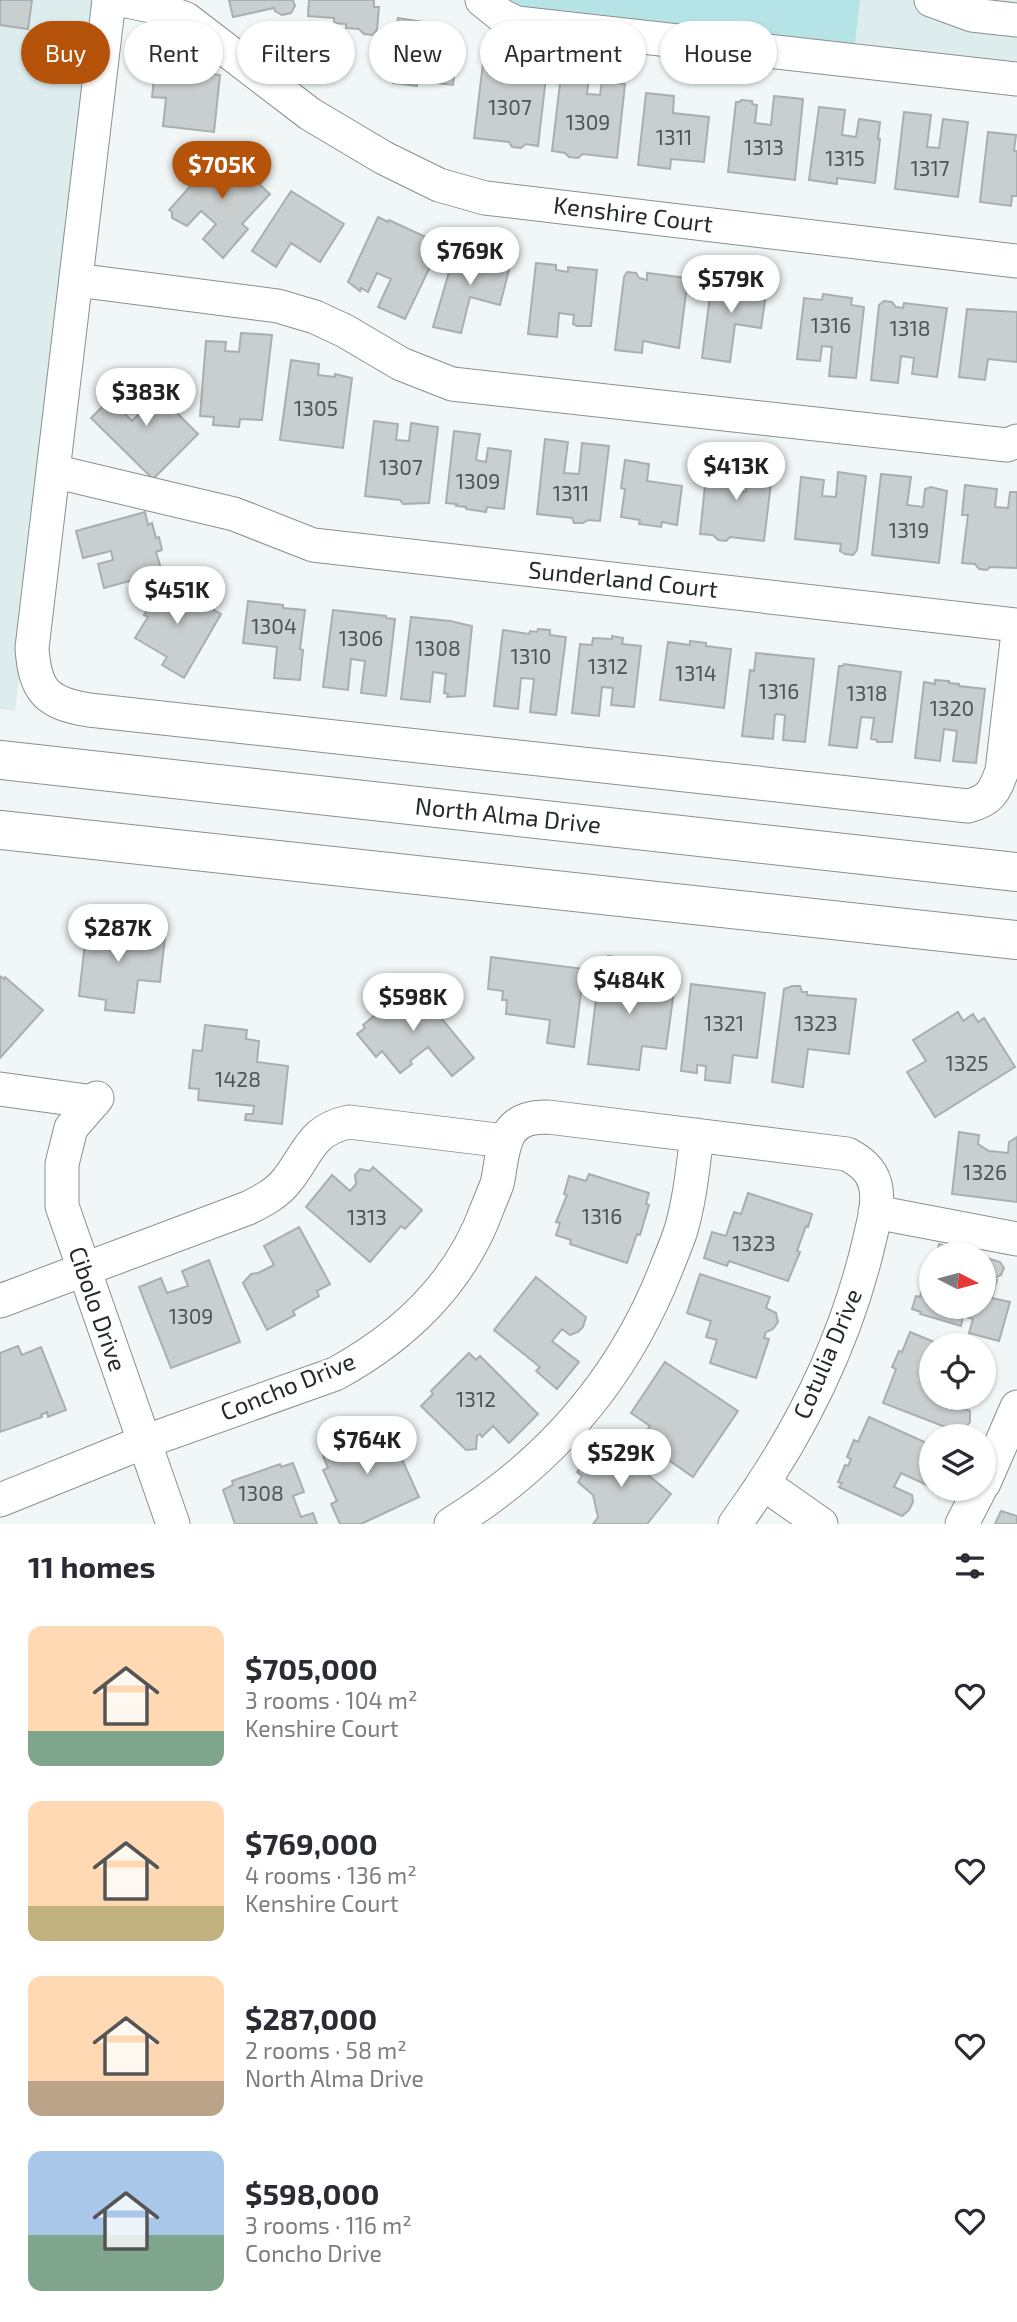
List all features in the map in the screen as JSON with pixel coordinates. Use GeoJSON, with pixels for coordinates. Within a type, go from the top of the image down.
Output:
{"type":"FeatureCollection","features":[{"type":"Feature","properties":{"kind":"main road","name":"North Alma Drive"},"geometry":{"type":"LineString","coordinates":[[0,760],[1017,872]]}},
{"type":"Feature","properties":{"kind":"main road"},"geometry":{"type":"LineString","coordinates":[[0,830],[1017,940]]}},
{"type":"Feature","properties":{"kind":"street"},"geometry":{"type":"LineString","coordinates":[[109,0],[32,648],[33,670],[47,696],[64,705],[968,806],[985,802],[995,789],[1002,771],[1017,641]]}},
{"type":"Feature","properties":{"kind":"street","name":"Kenshire Court"},"geometry":{"type":"LineString","coordinates":[[122,0],[155,7],[186,19],[310,114],[384,158],[439,185],[485,198],[1017,261]]}},
{"type":"Feature","properties":{"kind":"street"},"geometry":{"type":"LineString","coordinates":[[482,0],[502,16],[517,23],[1017,79]]}},
{"type":"Feature","properties":{"kind":"street"},"geometry":{"type":"LineString","coordinates":[[932,0],[972,15],[1004,13]]}},
{"type":"Feature","properties":{"kind":"street"},"geometry":{"type":"LineString","coordinates":[[76,280],[278,306],[335,326],[401,364],[452,384],[1007,444],[1017,441]]}},
{"type":"Feature","properties":{"kind":"street","name":"Sunderland Court"},"geometry":{"type":"LineString","coordinates":[[53,471],[234,514],[313,545],[1017,625]]}},
{"type":"Feature","properties":{"kind":"street","name":"Cibolo Drive"},"geometry":{"type":"LineString","coordinates":[[0,1089],[95,1100],[71,1128],[62,1164],[62,1206],[173,1524]]}},
{"type":"Feature","properties":{"kind":"street"},"geometry":{"type":"LineString","coordinates":[[0,1301],[266,1199],[286,1181],[312,1141],[335,1125],[349,1122],[505,1141],[522,1121],[535,1117],[697,1135],[681,1230],[650,1308],[608,1381],[554,1445],[491,1500],[451,1524]]}},
{"type":"Feature","properties":{"kind":"street","name":"Cotulia Drive"},"geometry":{"type":"LineString","coordinates":[[697,1135],[847,1154],[859,1160],[868,1170],[875,1182],[877,1195],[858,1286],[836,1348],[791,1441],[735,1524]]}},
{"type":"Feature","properties":{"kind":"street","name":"Concho Drive"},"geometry":{"type":"LineString","coordinates":[[0,1500],[144,1442],[335,1374],[394,1336],[426,1307],[466,1254],[482,1224],[496,1185],[505,1141]]}},
{"type":"Feature","properties":{"kind":"street"},"geometry":{"type":"LineString","coordinates":[[875,1212],[1017,1240]]}},
{"type":"Feature","properties":{"kind":"street"},"geometry":{"type":"LineString","coordinates":[[996,1455],[1017,1406]]}},
{"type":"Feature","properties":{"kind":"street"},"geometry":{"type":"LineString","coordinates":[[764,1484],[821,1524]]}},
{"type":"Feature","properties":{"kind":"street"},"geometry":{"type":"LineString","coordinates":[[962,1524],[974,1501]]}},
{"type":"Feature","properties":{"kind":"shaded area"},"geometry":{"type":"Polygon","coordinates":[[[0,0],[99,0],[97,21],[21,21],[21,84],[89,84],[15,711],[0,709],[0,0]]]}},
{"type":"Feature","properties":{"kind":"shaded area"},"geometry":{"type":"Polygon","coordinates":[[[497,0],[1017,0],[1017,69],[777,37],[777,21],[660,22],[497,0]]]}},
{"type":"Feature","properties":{"kind":"shaded area"},"geometry":{"type":"Polygon","coordinates":[[[497,0],[860,0],[854,51],[777,42],[777,21],[660,21],[660,29],[646,28],[646,21],[588,21],[508,12],[497,0]]]}},
{"type":"Feature","properties":{"kind":"building"},"geometry":{"type":"Polygon","coordinates":[[[0,0],[32,0],[29,21],[21,21],[21,28],[0,25],[0,0]]]}},
{"type":"Feature","properties":{"kind":"building"},"geometry":{"type":"Polygon","coordinates":[[[229,0],[293,0],[295,6],[291,13],[282,15],[274,8],[233,17],[229,0]]]}},
{"type":"Feature","properties":{"kind":"building"},"geometry":{"type":"Polygon","coordinates":[[[309,0],[374,0],[374,7],[379,7],[378,21],[369,21],[369,35],[355,29],[355,21],[334,21],[334,18],[308,16],[309,0]]]}},
{"type":"Feature","properties":{"kind":"building"},"geometry":{"type":"Polygon","coordinates":[[[153,84],[219,84],[214,132],[163,126],[166,98],[152,97],[153,84]]]}},
{"type":"Feature","properties":{"kind":"building"},"geometry":{"type":"Polygon","coordinates":[[[480,84],[545,84],[538,146],[526,144],[521,148],[512,147],[509,142],[474,138],[480,84]]]}},
{"type":"Feature","properties":{"kind":"building"},"geometry":{"type":"Polygon","coordinates":[[[560,84],[588,84],[587,94],[600,95],[602,84],[625,84],[617,158],[583,154],[578,158],[552,151],[560,84]]]}},
{"type":"Feature","properties":{"kind":"building"},"geometry":{"type":"Polygon","coordinates":[[[646,93],[674,96],[673,113],[709,117],[704,162],[671,159],[670,169],[638,165],[646,93]]]}},
{"type":"Feature","properties":{"kind":"building"},"geometry":{"type":"Polygon","coordinates":[[[774,96],[803,99],[795,180],[728,172],[736,102],[752,101],[752,104],[757,105],[755,123],[771,125],[774,96]]]}},
{"type":"Feature","properties":{"kind":"building"},"geometry":{"type":"Polygon","coordinates":[[[819,107],[845,110],[842,135],[856,137],[859,119],[880,122],[875,183],[837,178],[837,184],[809,180],[819,107]]]}},
{"type":"Feature","properties":{"kind":"building"},"geometry":{"type":"Polygon","coordinates":[[[904,112],[931,115],[927,147],[939,148],[943,119],[968,122],[958,197],[895,189],[904,112]]]}},
{"type":"Feature","properties":{"kind":"building"},"geometry":{"type":"Polygon","coordinates":[[[988,132],[1016,135],[1014,151],[1017,151],[1017,196],[1012,196],[1011,206],[980,202],[988,132]]]}},
{"type":"Feature","properties":{"kind":"building"},"geometry":{"type":"Polygon","coordinates":[[[222,151],[230,158],[232,156],[262,182],[260,185],[270,194],[242,224],[248,229],[223,258],[203,239],[216,224],[201,211],[187,226],[172,218],[172,212],[169,210],[222,151]]]}},
{"type":"Feature","properties":{"kind":"building"},"geometry":{"type":"Polygon","coordinates":[[[291,191],[344,224],[320,262],[291,243],[276,267],[252,251],[291,191]]]}},
{"type":"Feature","properties":{"kind":"building"},"geometry":{"type":"Polygon","coordinates":[[[378,217],[441,244],[405,319],[378,307],[391,279],[377,273],[368,292],[361,288],[360,291],[348,282],[378,217]]]}},
{"type":"Feature","properties":{"kind":"building"},"geometry":{"type":"Polygon","coordinates":[[[456,248],[511,262],[500,305],[470,297],[461,333],[433,327],[456,248]]]}},
{"type":"Feature","properties":{"kind":"building"},"geometry":{"type":"Polygon","coordinates":[[[536,263],[556,265],[556,270],[568,272],[568,267],[597,270],[591,326],[577,326],[573,324],[574,315],[559,313],[557,337],[528,334],[536,263]]]}},
{"type":"Feature","properties":{"kind":"building"},"geometry":{"type":"Polygon","coordinates":[[[627,272],[636,273],[639,278],[647,280],[647,273],[688,278],[679,348],[643,341],[642,353],[615,350],[624,277],[627,272]]]}},
{"type":"Feature","properties":{"kind":"building"},"geometry":{"type":"Polygon","coordinates":[[[726,278],[746,280],[746,284],[767,287],[761,328],[735,324],[730,362],[702,358],[712,280],[726,282],[726,278]]]}},
{"type":"Feature","properties":{"kind":"building"},"geometry":{"type":"Polygon","coordinates":[[[823,294],[852,298],[851,305],[864,307],[856,378],[829,376],[832,347],[822,346],[820,361],[797,359],[804,298],[822,300],[823,294]]]}},
{"type":"Feature","properties":{"kind":"building"},"geometry":{"type":"Polygon","coordinates":[[[884,301],[903,308],[904,303],[947,308],[937,377],[912,374],[914,358],[901,356],[898,383],[871,380],[879,305],[884,301]]]}},
{"type":"Feature","properties":{"kind":"building"},"geometry":{"type":"Polygon","coordinates":[[[967,309],[1017,312],[1017,362],[988,359],[985,380],[959,377],[967,309]]]}},
{"type":"Feature","properties":{"kind":"building"},"geometry":{"type":"Polygon","coordinates":[[[241,333],[272,335],[262,420],[240,419],[239,427],[213,425],[214,417],[200,416],[206,341],[226,342],[225,351],[239,352],[241,333]]]}},
{"type":"Feature","properties":{"kind":"building"},"geometry":{"type":"Polygon","coordinates":[[[291,360],[319,364],[318,375],[335,377],[335,374],[352,378],[343,448],[280,440],[291,360]]]}},
{"type":"Feature","properties":{"kind":"building"},"geometry":{"type":"Polygon","coordinates":[[[138,374],[198,434],[153,479],[91,418],[110,399],[132,421],[141,412],[121,391],[138,374]]]}},
{"type":"Feature","properties":{"kind":"building"},"geometry":{"type":"Polygon","coordinates":[[[374,421],[398,424],[396,440],[409,441],[411,423],[438,427],[429,503],[403,504],[400,500],[365,496],[374,421]]]}},
{"type":"Feature","properties":{"kind":"building"},"geometry":{"type":"Polygon","coordinates":[[[454,431],[480,434],[476,460],[486,462],[488,448],[511,451],[504,509],[487,507],[486,512],[446,503],[454,431]]]}},
{"type":"Feature","properties":{"kind":"building"},"geometry":{"type":"Polygon","coordinates":[[[545,439],[568,442],[564,473],[579,474],[582,443],[609,446],[600,521],[574,523],[572,518],[537,514],[545,439]]]}},
{"type":"Feature","properties":{"kind":"building"},"geometry":{"type":"Polygon","coordinates":[[[708,457],[736,460],[733,491],[746,492],[749,463],[773,466],[764,541],[730,537],[726,541],[718,540],[713,535],[700,534],[708,457]]]}},
{"type":"Feature","properties":{"kind":"building"},"geometry":{"type":"Polygon","coordinates":[[[625,460],[649,464],[647,481],[682,486],[677,525],[662,522],[661,527],[639,524],[640,520],[621,517],[625,460]]]}},
{"type":"Feature","properties":{"kind":"building"},"geometry":{"type":"Polygon","coordinates":[[[838,472],[866,476],[857,550],[853,555],[840,551],[841,544],[795,539],[801,477],[824,480],[822,496],[836,497],[838,472]]]}},
{"type":"Feature","properties":{"kind":"building"},"geometry":{"type":"Polygon","coordinates":[[[881,474],[911,477],[907,505],[923,507],[925,489],[931,487],[947,491],[939,563],[872,555],[881,474]]]}},
{"type":"Feature","properties":{"kind":"building"},"geometry":{"type":"Polygon","coordinates":[[[965,485],[997,489],[995,507],[1008,508],[1010,492],[1017,492],[1017,568],[990,567],[987,570],[979,569],[975,564],[962,563],[968,515],[962,515],[965,485]]]}},
{"type":"Feature","properties":{"kind":"building"},"geometry":{"type":"Polygon","coordinates":[[[145,512],[148,525],[152,523],[156,538],[159,537],[162,550],[156,552],[162,572],[104,588],[98,564],[113,560],[111,551],[83,558],[76,531],[145,512]]]}},
{"type":"Feature","properties":{"kind":"building"},"geometry":{"type":"Polygon","coordinates":[[[166,577],[201,597],[198,601],[221,614],[184,678],[162,665],[167,657],[135,638],[148,617],[144,615],[166,577]]]}},
{"type":"Feature","properties":{"kind":"building"},"geometry":{"type":"Polygon","coordinates":[[[248,601],[305,610],[300,649],[303,650],[300,680],[274,678],[277,647],[243,643],[248,601]]]}},
{"type":"Feature","properties":{"kind":"building"},"geometry":{"type":"Polygon","coordinates":[[[333,610],[395,619],[386,696],[361,693],[365,661],[351,659],[348,690],[323,687],[333,610]]]}},
{"type":"Feature","properties":{"kind":"building"},"geometry":{"type":"Polygon","coordinates":[[[411,617],[472,626],[465,696],[447,697],[448,694],[444,693],[446,674],[433,672],[430,702],[401,699],[411,617]]]}},
{"type":"Feature","properties":{"kind":"building"},"geometry":{"type":"Polygon","coordinates":[[[538,629],[550,630],[550,635],[566,637],[556,715],[530,712],[534,679],[521,678],[518,709],[494,706],[503,630],[529,634],[530,631],[537,632],[538,629]]]}},
{"type":"Feature","properties":{"kind":"building"},"geometry":{"type":"Polygon","coordinates":[[[612,636],[623,638],[622,644],[641,646],[634,707],[611,705],[613,688],[602,687],[599,716],[572,713],[580,644],[592,645],[593,638],[612,639],[612,636]]]}},
{"type":"Feature","properties":{"kind":"building"},"geometry":{"type":"Polygon","coordinates":[[[690,641],[731,649],[724,708],[660,700],[668,642],[690,645],[690,641]]]}},
{"type":"Feature","properties":{"kind":"building"},"geometry":{"type":"Polygon","coordinates":[[[756,653],[814,659],[805,742],[783,740],[785,715],[775,714],[773,739],[742,736],[750,670],[754,671],[756,653]]]}},
{"type":"Feature","properties":{"kind":"building"},"geometry":{"type":"Polygon","coordinates":[[[844,664],[901,672],[892,742],[877,742],[871,739],[874,718],[861,717],[857,748],[829,745],[839,666],[844,664]]]}},
{"type":"Feature","properties":{"kind":"building"},"geometry":{"type":"Polygon","coordinates":[[[935,680],[985,689],[976,763],[953,761],[957,731],[944,729],[940,761],[915,758],[924,682],[935,684],[935,680]]]}},
{"type":"Feature","properties":{"kind":"building"},"geometry":{"type":"Polygon","coordinates":[[[88,916],[113,919],[112,931],[126,933],[137,927],[147,935],[165,937],[160,982],[138,980],[134,1013],[105,1010],[106,1000],[79,996],[88,916]]]}},
{"type":"Feature","properties":{"kind":"building"},"geometry":{"type":"Polygon","coordinates":[[[608,956],[636,960],[634,979],[675,984],[666,1049],[642,1046],[639,1070],[588,1064],[599,975],[605,976],[608,956]]]}},
{"type":"Feature","properties":{"kind":"building"},"geometry":{"type":"Polygon","coordinates":[[[491,957],[584,969],[574,1047],[547,1043],[550,1020],[506,1014],[507,1000],[502,1000],[503,991],[488,989],[491,957]]]}},
{"type":"Feature","properties":{"kind":"building"},"geometry":{"type":"Polygon","coordinates":[[[0,976],[4,979],[5,977],[43,1010],[0,1058],[0,976]]]}},
{"type":"Feature","properties":{"kind":"building"},"geometry":{"type":"Polygon","coordinates":[[[410,980],[474,1058],[452,1076],[428,1047],[400,1073],[382,1051],[376,1057],[357,1034],[365,1028],[363,1025],[392,1001],[389,998],[410,980]]]}},
{"type":"Feature","properties":{"kind":"building"},"geometry":{"type":"Polygon","coordinates":[[[691,984],[765,993],[757,1058],[733,1055],[730,1083],[705,1080],[706,1066],[697,1065],[697,1073],[681,1071],[691,984]]]}},
{"type":"Feature","properties":{"kind":"building"},"geometry":{"type":"Polygon","coordinates":[[[800,986],[802,992],[807,992],[807,995],[856,999],[849,1054],[808,1049],[803,1087],[772,1082],[784,989],[800,986]]]}},
{"type":"Feature","properties":{"kind":"building"},"geometry":{"type":"Polygon","coordinates":[[[958,1012],[963,1021],[973,1014],[978,1022],[984,1018],[1015,1067],[935,1117],[907,1072],[926,1061],[913,1040],[958,1012]]]}},
{"type":"Feature","properties":{"kind":"building"},"geometry":{"type":"Polygon","coordinates":[[[205,1025],[247,1030],[246,1039],[259,1041],[257,1062],[288,1066],[282,1124],[245,1120],[246,1114],[253,1114],[254,1106],[198,1100],[199,1089],[189,1088],[193,1050],[202,1051],[205,1025]]]}},
{"type":"Feature","properties":{"kind":"building"},"geometry":{"type":"Polygon","coordinates":[[[959,1132],[979,1135],[978,1144],[989,1151],[1008,1153],[1009,1142],[1017,1137],[1017,1202],[952,1194],[959,1132]]]}},
{"type":"Feature","properties":{"kind":"building"},"geometry":{"type":"Polygon","coordinates":[[[373,1167],[422,1210],[405,1229],[401,1226],[370,1262],[306,1207],[332,1175],[350,1191],[356,1184],[355,1175],[360,1169],[370,1171],[373,1167]]]}},
{"type":"Feature","properties":{"kind":"building"},"geometry":{"type":"Polygon","coordinates":[[[589,1174],[649,1193],[646,1204],[649,1205],[640,1235],[637,1234],[627,1263],[570,1244],[571,1240],[556,1235],[560,1223],[556,1222],[567,1195],[564,1194],[569,1176],[586,1181],[589,1174]]]}},
{"type":"Feature","properties":{"kind":"building"},"geometry":{"type":"Polygon","coordinates":[[[748,1193],[812,1214],[788,1281],[729,1261],[727,1266],[704,1258],[712,1232],[726,1236],[734,1212],[741,1214],[748,1193]]]}},
{"type":"Feature","properties":{"kind":"building"},"geometry":{"type":"Polygon","coordinates":[[[299,1227],[330,1284],[317,1291],[319,1296],[293,1311],[295,1315],[267,1330],[243,1283],[251,1274],[274,1265],[264,1246],[299,1227]]]}},
{"type":"Feature","properties":{"kind":"building"},"geometry":{"type":"Polygon","coordinates":[[[209,1260],[240,1342],[171,1368],[139,1287],[161,1278],[167,1293],[188,1286],[182,1271],[209,1260]]]}},
{"type":"Feature","properties":{"kind":"building"},"geometry":{"type":"Polygon","coordinates":[[[996,1261],[1004,1268],[1001,1275],[996,1278],[996,1261]]]}},
{"type":"Feature","properties":{"kind":"building"},"geometry":{"type":"Polygon","coordinates":[[[700,1274],[770,1297],[766,1308],[776,1313],[778,1322],[773,1329],[766,1332],[764,1338],[769,1339],[756,1378],[710,1363],[717,1340],[706,1337],[711,1321],[687,1313],[700,1274]]]}},
{"type":"Feature","properties":{"kind":"building"},"geometry":{"type":"Polygon","coordinates":[[[536,1277],[586,1317],[578,1332],[570,1335],[562,1329],[552,1341],[579,1362],[557,1389],[536,1371],[540,1367],[494,1330],[536,1277]]]}},
{"type":"Feature","properties":{"kind":"building"},"geometry":{"type":"Polygon","coordinates":[[[916,1296],[919,1297],[919,1311],[912,1309],[916,1296]]]}},
{"type":"Feature","properties":{"kind":"building"},"geometry":{"type":"Polygon","coordinates":[[[996,1299],[1010,1302],[999,1341],[996,1340],[996,1333],[969,1333],[973,1320],[996,1320],[996,1299]]]}},
{"type":"Feature","properties":{"kind":"building"},"geometry":{"type":"Polygon","coordinates":[[[940,1320],[962,1320],[961,1326],[940,1320]]]}},
{"type":"Feature","properties":{"kind":"building"},"geometry":{"type":"Polygon","coordinates":[[[910,1332],[919,1336],[919,1410],[967,1410],[970,1411],[968,1424],[938,1424],[883,1403],[896,1369],[892,1367],[899,1351],[902,1352],[910,1332]]]}},
{"type":"Feature","properties":{"kind":"building"},"geometry":{"type":"Polygon","coordinates":[[[18,1346],[22,1355],[41,1347],[66,1410],[48,1417],[47,1412],[41,1415],[42,1417],[0,1432],[0,1353],[18,1346]]]}},
{"type":"Feature","properties":{"kind":"building"},"geometry":{"type":"Polygon","coordinates":[[[469,1353],[476,1360],[480,1356],[538,1414],[509,1443],[493,1426],[482,1437],[480,1434],[477,1436],[476,1449],[466,1450],[421,1406],[433,1394],[431,1391],[469,1353]]]}},
{"type":"Feature","properties":{"kind":"building"},"geometry":{"type":"Polygon","coordinates":[[[665,1362],[738,1411],[693,1477],[640,1440],[650,1426],[631,1413],[665,1362]]]}},
{"type":"Feature","properties":{"kind":"building"},"geometry":{"type":"Polygon","coordinates":[[[869,1417],[919,1440],[919,1481],[901,1473],[894,1487],[912,1495],[913,1502],[902,1516],[839,1487],[842,1483],[838,1482],[845,1465],[848,1466],[851,1459],[847,1457],[854,1440],[858,1442],[869,1417]]]}},
{"type":"Feature","properties":{"kind":"building"},"geometry":{"type":"Polygon","coordinates":[[[366,1424],[368,1431],[381,1425],[388,1439],[392,1437],[419,1497],[361,1524],[340,1524],[331,1504],[337,1501],[323,1470],[328,1468],[323,1456],[328,1454],[326,1449],[342,1441],[340,1436],[366,1424]]]}},
{"type":"Feature","properties":{"kind":"building"},"geometry":{"type":"Polygon","coordinates":[[[602,1441],[622,1457],[624,1455],[671,1494],[647,1524],[593,1524],[598,1517],[593,1495],[578,1482],[582,1476],[577,1472],[602,1441]]]}},
{"type":"Feature","properties":{"kind":"building"},"geometry":{"type":"Polygon","coordinates":[[[293,1463],[304,1492],[293,1496],[301,1517],[313,1513],[317,1524],[235,1524],[223,1490],[233,1485],[232,1481],[280,1464],[281,1467],[293,1463]]]}},
{"type":"Feature","properties":{"kind":"building"},"geometry":{"type":"Polygon","coordinates":[[[1001,1511],[1017,1516],[1017,1524],[995,1524],[1001,1511]]]}}]}
